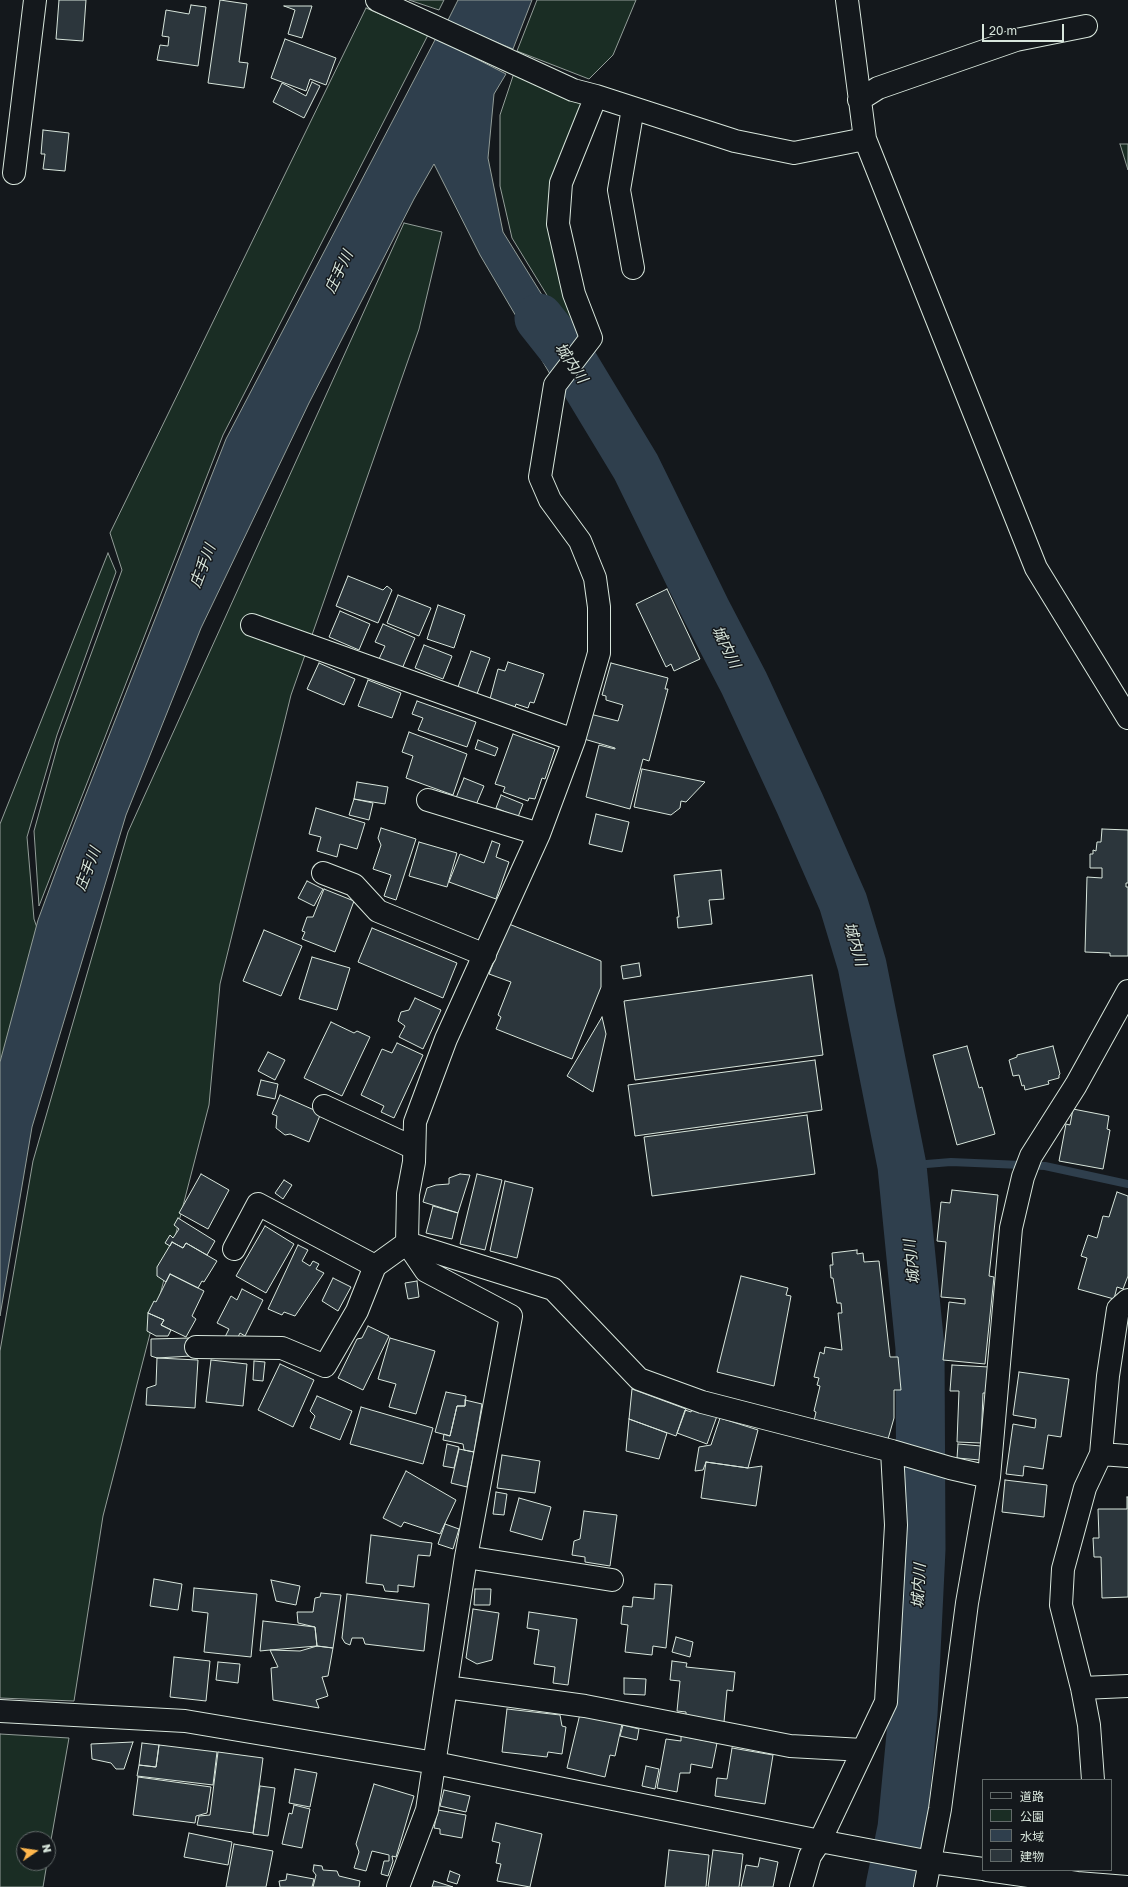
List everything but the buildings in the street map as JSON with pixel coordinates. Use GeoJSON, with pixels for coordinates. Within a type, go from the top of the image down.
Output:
{"type":"FeatureCollection","features":[{"type":"Feature","properties":{"kind":"street"},"geometry":{"type":"LineString","coordinates":[[14,173],[35,0]]}},
{"type":"Feature","properties":{"kind":"street"},"geometry":{"type":"LineString","coordinates":[[847,0],[865,139],[1036,568],[1128,718]]}},
{"type":"Feature","properties":{"kind":"street"},"geometry":{"type":"LineString","coordinates":[[382,2],[573,90],[735,140],[794,153],[865,139]]}},
{"type":"Feature","properties":{"kind":"street"},"geometry":{"type":"LineString","coordinates":[[859,100],[878,88],[1016,40],[1086,26]]}},
{"type":"Feature","properties":{"kind":"street"},"geometry":{"type":"LineString","coordinates":[[398,1887],[427,1810],[466,1557],[511,1316],[426,1271],[407,1242],[408,1194],[414,1162],[415,1122],[446,1039],[538,834],[574,740],[599,653],[599,607],[595,578],[580,541],[550,500],[540,476],[555,385],[591,338],[574,294],[558,224],[561,184],[596,96]]}},
{"type":"Feature","properties":{"kind":"street"},"geometry":{"type":"LineString","coordinates":[[633,108],[619,190],[633,268]]}},
{"type":"Feature","properties":{"kind":"street"},"geometry":{"type":"LineString","coordinates":[[252,625],[574,740]]}},
{"type":"Feature","properties":{"kind":"street"},"geometry":{"type":"LineString","coordinates":[[428,800],[538,834]]}},
{"type":"Feature","properties":{"kind":"street"},"geometry":{"type":"LineString","coordinates":[[323,873],[354,885],[378,910],[485,955]]}},
{"type":"Feature","properties":{"kind":"street"},"geometry":{"type":"LineString","coordinates":[[925,1887],[940,1809],[967,1603],[989,1477],[1011,1228],[1023,1177],[1032,1156],[1076,1085],[1128,991]]}},
{"type":"Feature","properties":{"kind":"street"},"geometry":{"type":"LineString","coordinates":[[324,1106],[414,1148]]}},
{"type":"Feature","properties":{"kind":"street"},"geometry":{"type":"LineString","coordinates":[[234,1249],[258,1204],[375,1266]]}},
{"type":"Feature","properties":{"kind":"street"},"geometry":{"type":"LineString","coordinates":[[196,1347],[282,1348],[325,1366],[357,1311],[375,1266],[407,1242]]}},
{"type":"Feature","properties":{"kind":"street"},"geometry":{"type":"LineString","coordinates":[[407,1242],[553,1289],[639,1379],[702,1402],[989,1477]]}},
{"type":"Feature","properties":{"kind":"street"},"geometry":{"type":"LineString","coordinates":[[1092,1779],[1089,1725],[1082,1688],[1061,1605],[1063,1569],[1085,1488],[1101,1454],[1108,1376],[1118,1309],[1128,1300]]}},
{"type":"Feature","properties":{"kind":"street"},"geometry":{"type":"LineString","coordinates":[[801,1887],[810,1856],[820,1841],[886,1702],[896,1525],[897,1453]]}},
{"type":"Feature","properties":{"kind":"street"},"geometry":{"type":"LineString","coordinates":[[1101,1454],[1128,1456]]}},
{"type":"Feature","properties":{"kind":"street"},"geometry":{"type":"LineString","coordinates":[[466,1557],[612,1580]]}},
{"type":"Feature","properties":{"kind":"street"},"geometry":{"type":"LineString","coordinates":[[1082,1688],[1128,1686]]}},
{"type":"Feature","properties":{"kind":"street"},"geometry":{"type":"LineString","coordinates":[[446,1687],[585,1706],[790,1746],[863,1750]]}},
{"type":"Feature","properties":{"kind":"street"},"geometry":{"type":"LineString","coordinates":[[0,1711],[185,1721],[435,1764],[820,1841],[931,1862],[982,1869]]}},
{"type":"Feature","properties":{"kind":"street"},"geometry":{"type":"LineString","coordinates":[[993,1871],[1077,1885],[1099,1877],[1128,1887]]}},
{"type":"Feature","properties":{"kind":"green space"},"geometry":{"type":"Polygon","coordinates":[[[409,0],[444,0],[439,10],[409,0]]]}},
{"type":"Feature","properties":{"kind":"green space"},"geometry":{"type":"Polygon","coordinates":[[[537,0],[636,0],[613,55],[589,79],[517,51],[537,0]]]}},
{"type":"Feature","properties":{"kind":"green space"},"geometry":{"type":"Polygon","coordinates":[[[366,8],[428,35],[223,435],[39,906],[34,831],[59,741],[122,570],[110,533],[366,8]]]}},
{"type":"Feature","properties":{"kind":"green space"},"geometry":{"type":"Polygon","coordinates":[[[514,73],[582,103],[556,176],[578,329],[575,341],[512,238],[500,186],[500,115],[514,73]]]}},
{"type":"Feature","properties":{"kind":"green space"},"geometry":{"type":"Polygon","coordinates":[[[1120,144],[1128,144],[1128,170],[1120,144]]]}},
{"type":"Feature","properties":{"kind":"green space"},"geometry":{"type":"Polygon","coordinates":[[[404,223],[442,232],[419,329],[291,695],[220,984],[209,1105],[103,1516],[74,1701],[0,1698],[0,1351],[33,1161],[128,832],[404,223]]]}},
{"type":"Feature","properties":{"kind":"green space"},"geometry":{"type":"Polygon","coordinates":[[[108,553],[116,572],[57,735],[27,837],[34,919],[45,951],[0,1082],[0,824],[108,553]]]}},
{"type":"Feature","properties":{"kind":"green space"},"geometry":{"type":"Polygon","coordinates":[[[0,1734],[69,1738],[53,1831],[16,1831],[16,1871],[46,1871],[43,1887],[0,1887],[0,1734]]]}},
{"type":"Feature","properties":{"kind":"water"},"geometry":{"type":"Polygon","coordinates":[[[458,0],[532,0],[513,49],[447,22],[458,0]]]}},
{"type":"Feature","properties":{"kind":"water","name":"庄手川"},"geometry":{"type":"Polygon","coordinates":[[[436,38],[506,74],[494,94],[488,158],[503,232],[575,348],[550,374],[480,255],[434,164],[414,199],[309,403],[201,628],[126,815],[32,1127],[0,1316],[0,1062],[38,920],[62,855],[226,439],[436,38]]]}},
{"type":"Feature","properties":{"kind":"waterway","name":"城内川"},"geometry":{"type":"LineString","coordinates":[[539,318],[569,356],[636,467],[706,610],[744,683],[843,902],[862,965],[902,1166],[920,1348],[921,1549],[913,1714],[902,1828],[890,1887]]}},
{"type":"Feature","properties":{"kind":"waterway"},"geometry":{"type":"LineString","coordinates":[[902,1166],[951,1162],[1045,1166],[1128,1184]]}}]}
